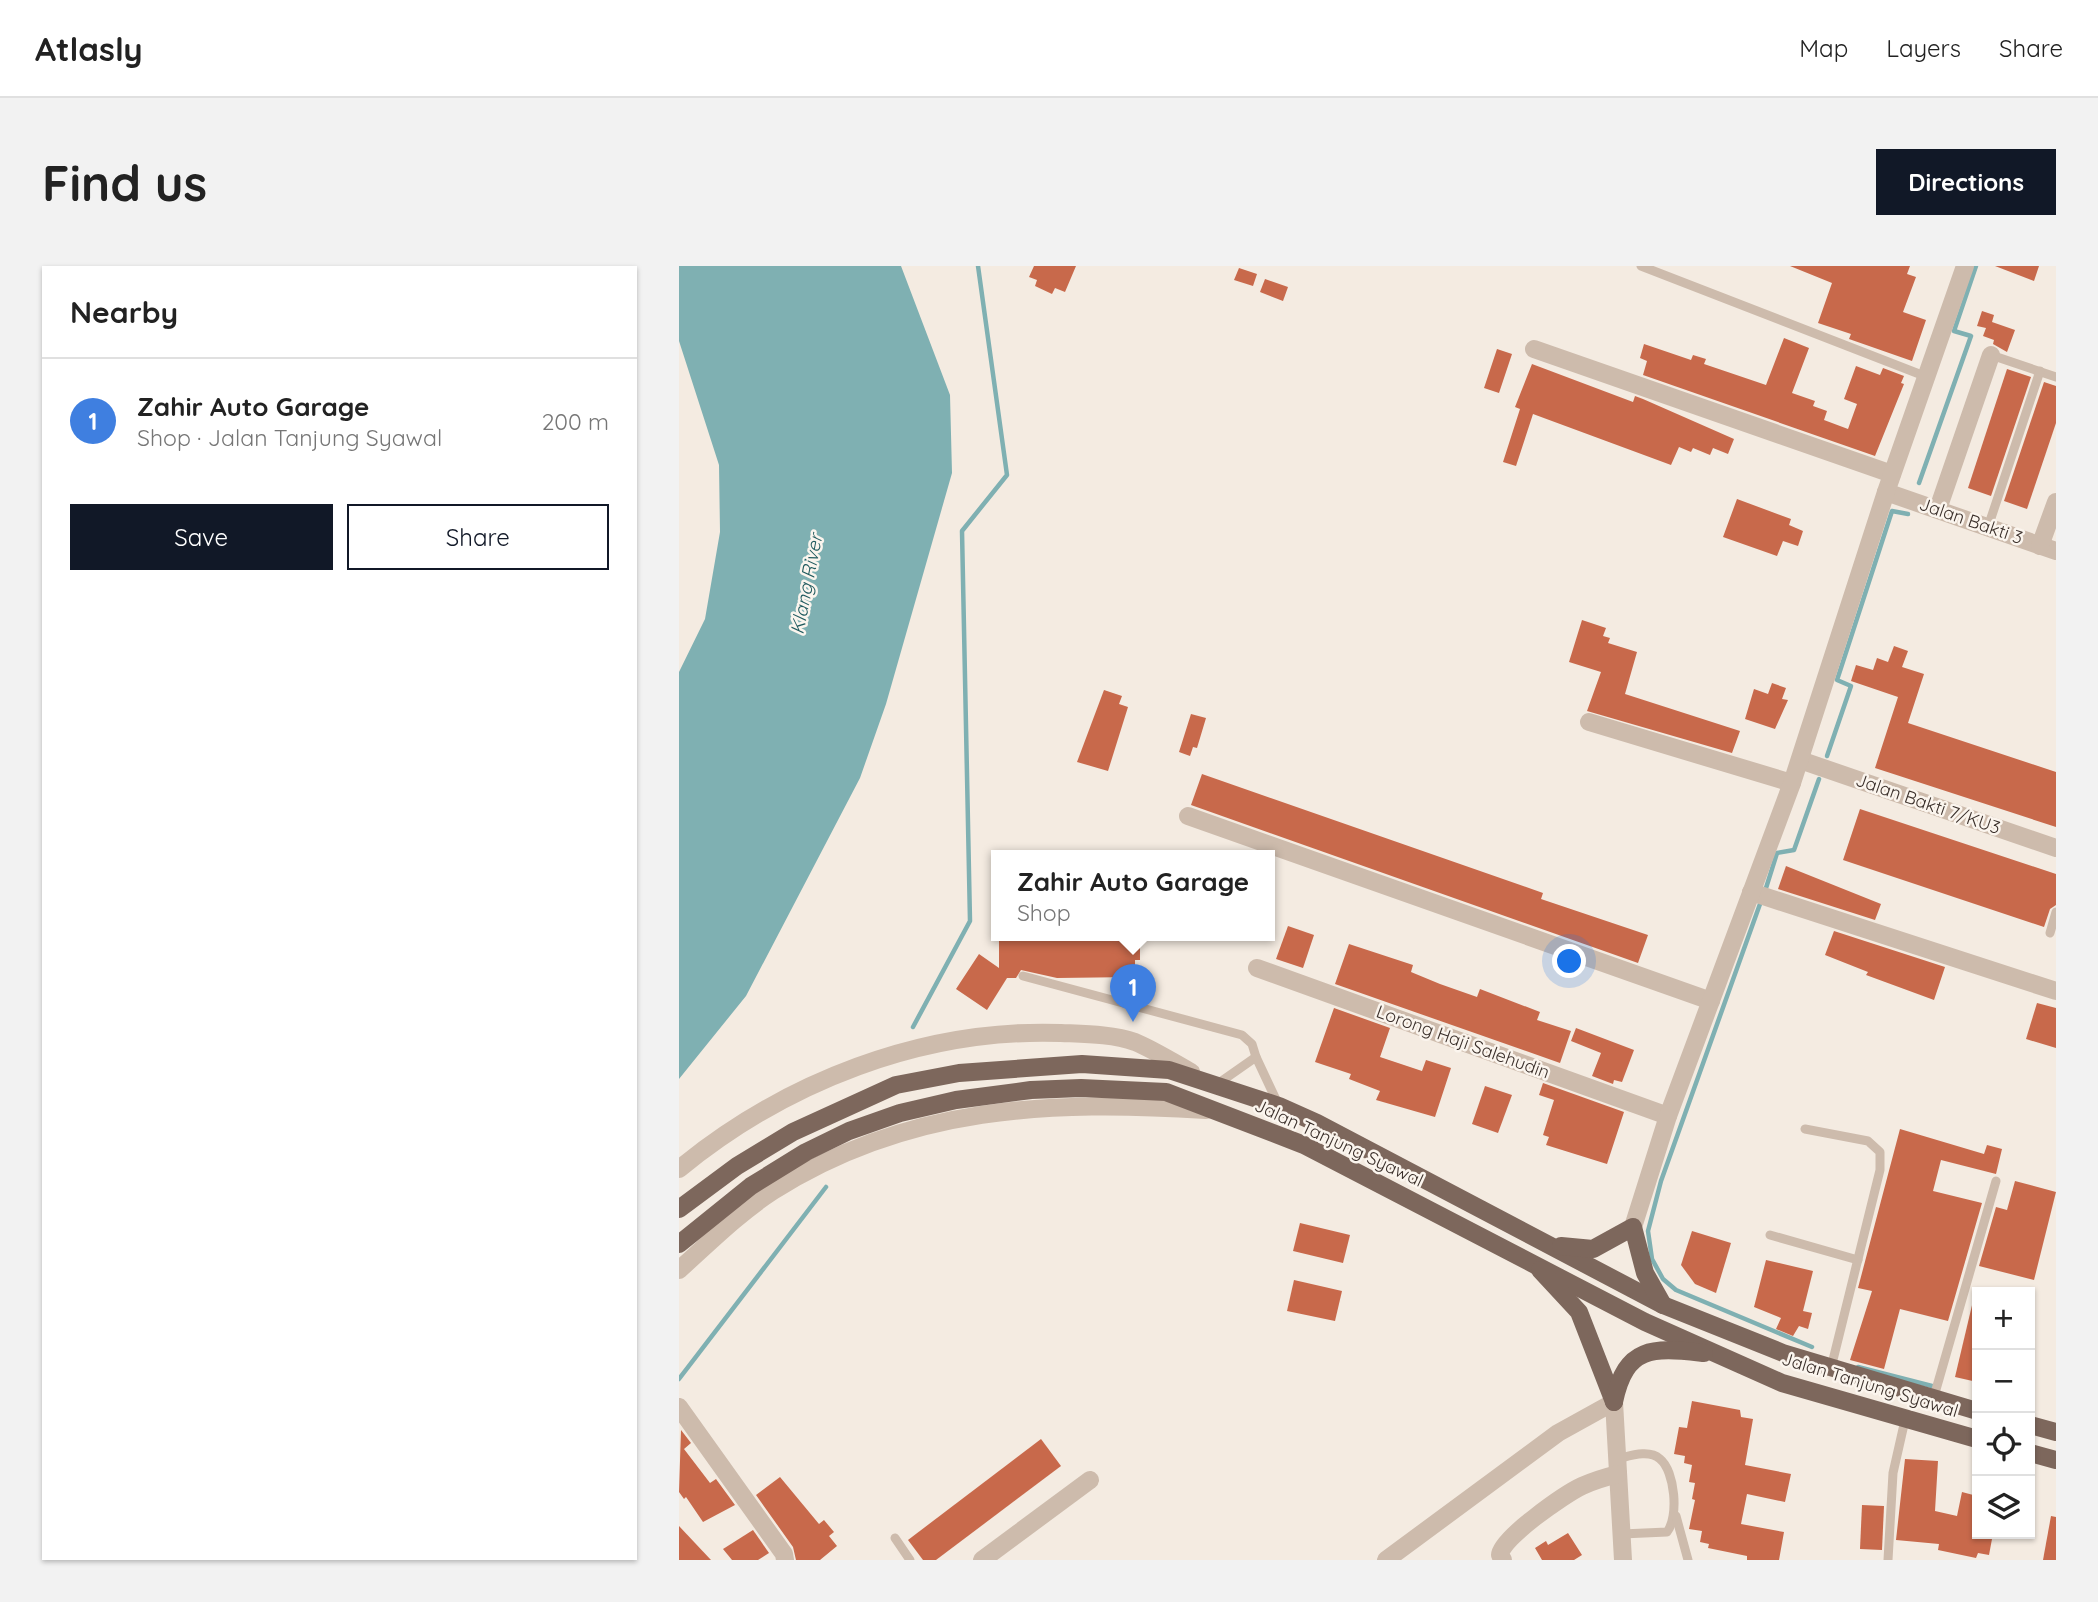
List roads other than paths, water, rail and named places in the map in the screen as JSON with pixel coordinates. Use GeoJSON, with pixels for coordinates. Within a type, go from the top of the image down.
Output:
{"type":"FeatureCollection","features":[{"type":"Feature","properties":{"kind":"main road","name":"Jalan Tanjung Syawal"},"geometry":{"type":"LineString","coordinates":[[679,1209],[737,1166],[793,1132],[896,1085],[959,1073],[1028,1065],[1116,1066],[1169,1070],[1279,1106],[1554,1246],[1663,1306],[1783,1353],[1972,1410]]}},
{"type":"Feature","properties":{"kind":"main road","name":"Jalan Tanjung Syawal"},"geometry":{"type":"LineString","coordinates":[[679,1244],[751,1186],[849,1131],[900,1113],[956,1100],[1031,1090],[1165,1092],[1220,1110],[1304,1145],[1645,1322],[1783,1383],[1972,1438]]}},
{"type":"Feature","properties":{"kind":"main road"},"geometry":{"type":"LineString","coordinates":[[1554,1246],[1593,1249],[1633,1227],[1645,1273],[1663,1306]]}},
{"type":"Feature","properties":{"kind":"main road"},"geometry":{"type":"LineString","coordinates":[[1532,1261],[1579,1312],[1614,1402]]}},
{"type":"Feature","properties":{"kind":"main road"},"geometry":{"type":"LineString","coordinates":[[1614,1402],[1618,1383],[1627,1364],[1644,1352],[1675,1350],[1722,1354]]}},
{"type":"Feature","properties":{"kind":"main road"},"geometry":{"type":"LineString","coordinates":[[2035,1426],[2056,1432]]}},
{"type":"Feature","properties":{"kind":"main road"},"geometry":{"type":"LineString","coordinates":[[2035,1454],[2056,1460]]}},
{"type":"Feature","properties":{"kind":"street"},"geometry":{"type":"LineString","coordinates":[[1633,1227],[1668,1116],[1800,760],[1892,474],[1965,266]]}},
{"type":"Feature","properties":{"kind":"street"},"geometry":{"type":"LineString","coordinates":[[1534,349],[1892,474]]}},
{"type":"Feature","properties":{"kind":"street"},"geometry":{"type":"LineString","coordinates":[[1938,509],[1990,355]]}},
{"type":"Feature","properties":{"kind":"street","name":"Jalan Bakti 3"},"geometry":{"type":"LineString","coordinates":[[1886,492],[2048,548]]}},
{"type":"Feature","properties":{"kind":"street"},"geometry":{"type":"LineString","coordinates":[[2048,548],[2056,502]]}},
{"type":"Feature","properties":{"kind":"street"},"geometry":{"type":"LineString","coordinates":[[1589,722],[1792,783]]}},
{"type":"Feature","properties":{"kind":"street","name":"Jalan Bakti 7/KU3"},"geometry":{"type":"LineString","coordinates":[[1800,760],[2056,848]]}},
{"type":"Feature","properties":{"kind":"street"},"geometry":{"type":"LineString","coordinates":[[1188,817],[1711,1001]]}},
{"type":"Feature","properties":{"kind":"street"},"geometry":{"type":"LineString","coordinates":[[1751,892],[2056,991]]}},
{"type":"Feature","properties":{"kind":"street","name":"Lorong Haji Salehudin"},"geometry":{"type":"LineString","coordinates":[[1257,968],[1668,1116]]}},
{"type":"Feature","properties":{"kind":"street"},"geometry":{"type":"LineString","coordinates":[[679,1169],[710,1144],[766,1107],[823,1079],[916,1050],[975,1038],[1039,1032],[1087,1034],[1133,1042],[1216,1085]]}},
{"type":"Feature","properties":{"kind":"street"},"geometry":{"type":"LineString","coordinates":[[679,1270],[771,1192],[874,1140],[979,1113],[1139,1107],[1220,1110]]}},
{"type":"Feature","properties":{"kind":"street"},"geometry":{"type":"LineString","coordinates":[[1387,1560],[1558,1433],[1614,1402],[1623,1560]]}},
{"type":"Feature","properties":{"kind":"street"},"geometry":{"type":"LineString","coordinates":[[679,1407],[784,1554],[785,1560]]}},
{"type":"Feature","properties":{"kind":"street"},"geometry":{"type":"LineString","coordinates":[[1503,1560],[1500,1555],[1503,1545],[1544,1512],[1581,1487],[1618,1467]]}},
{"type":"Feature","properties":{"kind":"street"},"geometry":{"type":"LineString","coordinates":[[982,1560],[1090,1480]]}},
{"type":"Feature","properties":{"kind":"lane"},"geometry":{"type":"LineString","coordinates":[[1641,266],[1927,377]]}},
{"type":"Feature","properties":{"kind":"lane"},"geometry":{"type":"LineString","coordinates":[[1990,355],[2056,377]]}},
{"type":"Feature","properties":{"kind":"lane"},"geometry":{"type":"LineString","coordinates":[[1989,527],[2040,371]]}},
{"type":"Feature","properties":{"kind":"lane"},"geometry":{"type":"LineString","coordinates":[[2050,933],[2056,912]]}},
{"type":"Feature","properties":{"kind":"lane"},"geometry":{"type":"LineString","coordinates":[[1023,976],[1242,1035],[1252,1044],[1279,1106]]}},
{"type":"Feature","properties":{"kind":"lane"},"geometry":{"type":"LineString","coordinates":[[1216,1085],[1256,1056]]}},
{"type":"Feature","properties":{"kind":"lane"},"geometry":{"type":"LineString","coordinates":[[1805,1129],[1868,1141],[1880,1152],[1880,1170],[1831,1368]]}},
{"type":"Feature","properties":{"kind":"lane"},"geometry":{"type":"LineString","coordinates":[[1933,1400],[1996,1181]]}},
{"type":"Feature","properties":{"kind":"lane"},"geometry":{"type":"LineString","coordinates":[[1770,1235],[1858,1260]]}},
{"type":"Feature","properties":{"kind":"lane"},"geometry":{"type":"LineString","coordinates":[[1888,1560],[1893,1473],[1905,1420]]}},
{"type":"Feature","properties":{"kind":"lane"},"geometry":{"type":"LineString","coordinates":[[1618,1467],[1650,1454],[1661,1459],[1668,1472],[1688,1560]]}},
{"type":"Feature","properties":{"kind":"lane"},"geometry":{"type":"LineString","coordinates":[[1622,1534],[1667,1532],[1672,1526],[1675,1510]]}},
{"type":"Feature","properties":{"kind":"lane"},"geometry":{"type":"LineString","coordinates":[[895,1538],[910,1560]]}},
{"type":"Feature","properties":{"kind":"water","name":"Klang River"},"geometry":{"type":"Polygon","coordinates":[[[679,266],[901,266],[950,395],[952,473],[886,704],[860,778],[746,996],[679,1079],[679,672],[705,619],[720,532],[719,465],[679,341],[679,266]]]}},
{"type":"Feature","properties":{"kind":"waterway"},"geometry":{"type":"LineString","coordinates":[[913,1027],[970,921],[962,531],[1007,475],[978,266]]}},
{"type":"Feature","properties":{"kind":"waterway"},"geometry":{"type":"LineString","coordinates":[[1919,483],[1971,336],[1954,331],[1976,266]]}},
{"type":"Feature","properties":{"kind":"waterway"},"geometry":{"type":"LineString","coordinates":[[1827,756],[1851,686],[1837,680],[1892,511],[1908,514]]}},
{"type":"Feature","properties":{"kind":"waterway"},"geometry":{"type":"LineString","coordinates":[[1766,888],[1777,853],[1794,850],[1819,779]]}},
{"type":"Feature","properties":{"kind":"waterway"},"geometry":{"type":"LineString","coordinates":[[1760,904],[1661,1181],[1648,1231],[1652,1259],[1663,1279],[1676,1290],[1812,1347]]}},
{"type":"Feature","properties":{"kind":"waterway"},"geometry":{"type":"LineString","coordinates":[[679,1379],[826,1187]]}},
{"type":"Feature","properties":{"kind":"waterway"},"geometry":{"type":"LineString","coordinates":[[1858,1367],[1932,1386]]}},
{"type":"Feature","properties":{"kind":"place","name":"Zahir Auto Garage"},"geometry":{"type":"Point","coordinates":[1133,1022]}}]}
